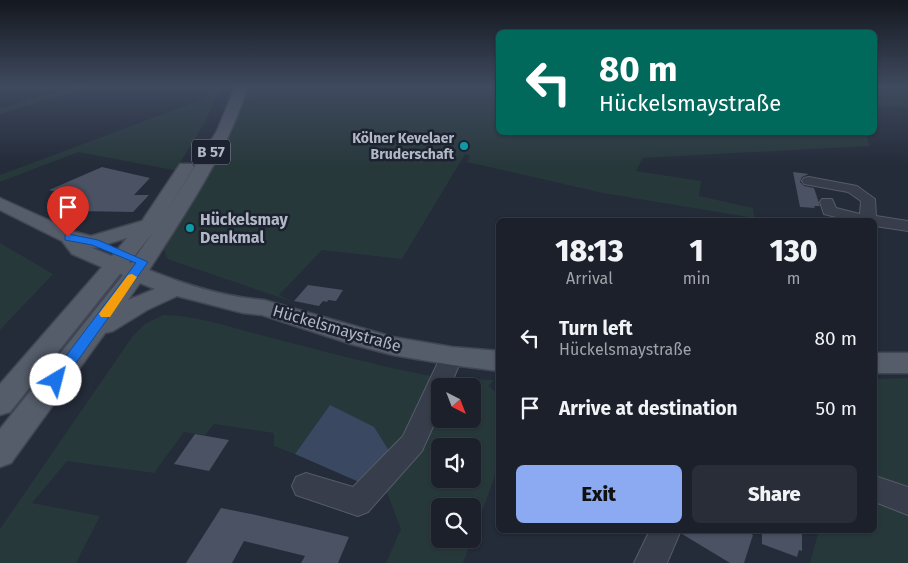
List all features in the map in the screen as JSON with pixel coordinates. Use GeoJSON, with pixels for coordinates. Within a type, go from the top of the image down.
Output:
{"type":"FeatureCollection","features":[{"type":"Feature","properties":{"kind":"main road","name":"B 57"},"geometry":{"type":"LineString","coordinates":[[0,404],[129,263],[176,216],[226,126],[231,113]]}},
{"type":"Feature","properties":{"kind":"main road","name":"B 57"},"geometry":{"type":"LineString","coordinates":[[0,453],[89,336],[149,224],[182,176],[203,137]]}},
{"type":"Feature","properties":{"kind":"main road","name":"Hückelsmaystraße"},"geometry":{"type":"LineString","coordinates":[[0,203],[68,237],[94,242],[176,289],[243,306],[264,308],[360,338],[393,346],[452,356],[496,360]]}},
{"type":"Feature","properties":{"kind":"main road"},"geometry":{"type":"LineString","coordinates":[[94,242],[149,224]]}},
{"type":"Feature","properties":{"kind":"main road","name":"Hückelsmaystraße"},"geometry":{"type":"LineString","coordinates":[[68,237],[78,250],[129,263],[251,300],[264,308]]}},
{"type":"Feature","properties":{"kind":"main road"},"geometry":{"type":"LineString","coordinates":[[89,336],[126,310],[148,299],[176,289]]}},
{"type":"Feature","properties":{"kind":"main road"},"geometry":{"type":"LineString","coordinates":[[877,363],[908,363]]}},
{"type":"Feature","properties":{"kind":"street"},"geometry":{"type":"LineString","coordinates":[[809,181],[852,189],[868,200],[870,218]]}},
{"type":"Feature","properties":{"kind":"street"},"geometry":{"type":"LineString","coordinates":[[827,202],[829,211],[861,218]]}},
{"type":"Feature","properties":{"kind":"street"},"geometry":{"type":"LineString","coordinates":[[877,221],[908,226]]}},
{"type":"Feature","properties":{"kind":"street"},"geometry":{"type":"LineString","coordinates":[[306,486],[358,502],[413,444],[452,356]]}},
{"type":"Feature","properties":{"kind":"street"},"geometry":{"type":"LineString","coordinates":[[877,490],[908,501]]}},
{"type":"Feature","properties":{"kind":"street"},"geometry":{"type":"LineString","coordinates":[[650,563],[665,533]]}},
{"type":"Feature","properties":{"kind":"shaded area"},"geometry":{"type":"Polygon","coordinates":[[[165,113],[209,113],[176,169],[173,170],[78,152],[0,182],[0,175],[165,113]]]}},
{"type":"Feature","properties":{"kind":"shaded area"},"geometry":{"type":"Polygon","coordinates":[[[238,113],[496,113],[496,135],[866,135],[870,146],[643,158],[636,171],[701,181],[699,196],[753,208],[754,218],[603,193],[467,162],[470,156],[465,154],[402,259],[322,250],[279,295],[293,302],[166,257],[164,249],[238,113]]]}},
{"type":"Feature","properties":{"kind":"shaded area"},"geometry":{"type":"Polygon","coordinates":[[[0,243],[53,274],[0,330],[0,243]]]}},
{"type":"Feature","properties":{"kind":"shaded area"},"geometry":{"type":"Polygon","coordinates":[[[163,315],[175,315],[432,376],[406,434],[391,454],[330,405],[295,454],[274,446],[274,433],[214,424],[205,435],[184,432],[154,473],[67,461],[32,503],[100,516],[76,563],[0,563],[0,529],[132,337],[145,324],[163,315]]]}},
{"type":"Feature","properties":{"kind":"shaded area"},"geometry":{"type":"Polygon","coordinates":[[[908,378],[908,493],[877,483],[877,379],[908,378]]]}},
{"type":"Feature","properties":{"kind":"shaded area"},"geometry":{"type":"Polygon","coordinates":[[[481,379],[494,380],[488,386],[496,392],[496,472],[481,515],[481,498],[431,498],[431,548],[469,548],[463,563],[386,563],[401,529],[386,490],[426,446],[433,428],[481,428],[481,379]]]}},
{"type":"Feature","properties":{"kind":"shaded area"},"geometry":{"type":"Polygon","coordinates":[[[877,499],[908,510],[908,563],[810,563],[818,533],[877,533],[877,499]]]}},
{"type":"Feature","properties":{"kind":"water"},"geometry":{"type":"Polygon","coordinates":[[[330,405],[374,427],[391,454],[359,482],[295,454],[330,405]]]}},
{"type":"Feature","properties":{"kind":"building"},"geometry":{"type":"Polygon","coordinates":[[[102,167],[150,178],[134,195],[149,195],[133,212],[76,211],[55,205],[70,196],[49,190],[102,167]]]}},
{"type":"Feature","properties":{"kind":"building"},"geometry":{"type":"Polygon","coordinates":[[[793,172],[809,174],[802,177],[800,182],[804,186],[814,188],[820,206],[814,206],[815,208],[800,207],[793,172]]]}},
{"type":"Feature","properties":{"kind":"building"},"geometry":{"type":"Polygon","coordinates":[[[308,285],[343,290],[336,301],[323,301],[319,306],[294,301],[308,285]]]}},
{"type":"Feature","properties":{"kind":"building"},"geometry":{"type":"Polygon","coordinates":[[[195,434],[229,440],[209,471],[174,464],[195,434]]]}},
{"type":"Feature","properties":{"kind":"building"},"geometry":{"type":"Polygon","coordinates":[[[221,508],[349,537],[338,563],[301,563],[305,556],[244,541],[232,563],[186,563],[221,508]]]}},
{"type":"Feature","properties":{"kind":"building"},"geometry":{"type":"Polygon","coordinates":[[[749,533],[753,535],[744,563],[730,563],[682,534],[749,533]]]}},
{"type":"Feature","properties":{"kind":"building"},"geometry":{"type":"Polygon","coordinates":[[[762,533],[802,533],[802,551],[799,550],[797,557],[762,544],[762,533]]]}},
{"type":"Feature","properties":{"kind":"slow traffic"},"geometry":{"type":"LineString","coordinates":[[105,314],[132,277]]}},
{"type":"Feature","properties":{"kind":"place","name":"Kölner Kevelaer Bruderschaft"},"geometry":{"type":"Point","coordinates":[464,146]}},
{"type":"Feature","properties":{"kind":"place","name":"Hückelsmay Denkmal"},"geometry":{"type":"Point","coordinates":[190,228]}},
{"type":"Feature","properties":{"kind":"route"},"geometry":{"type":"LineString","coordinates":[[56,380],[143,262],[94,242],[68,237]]}}]}
